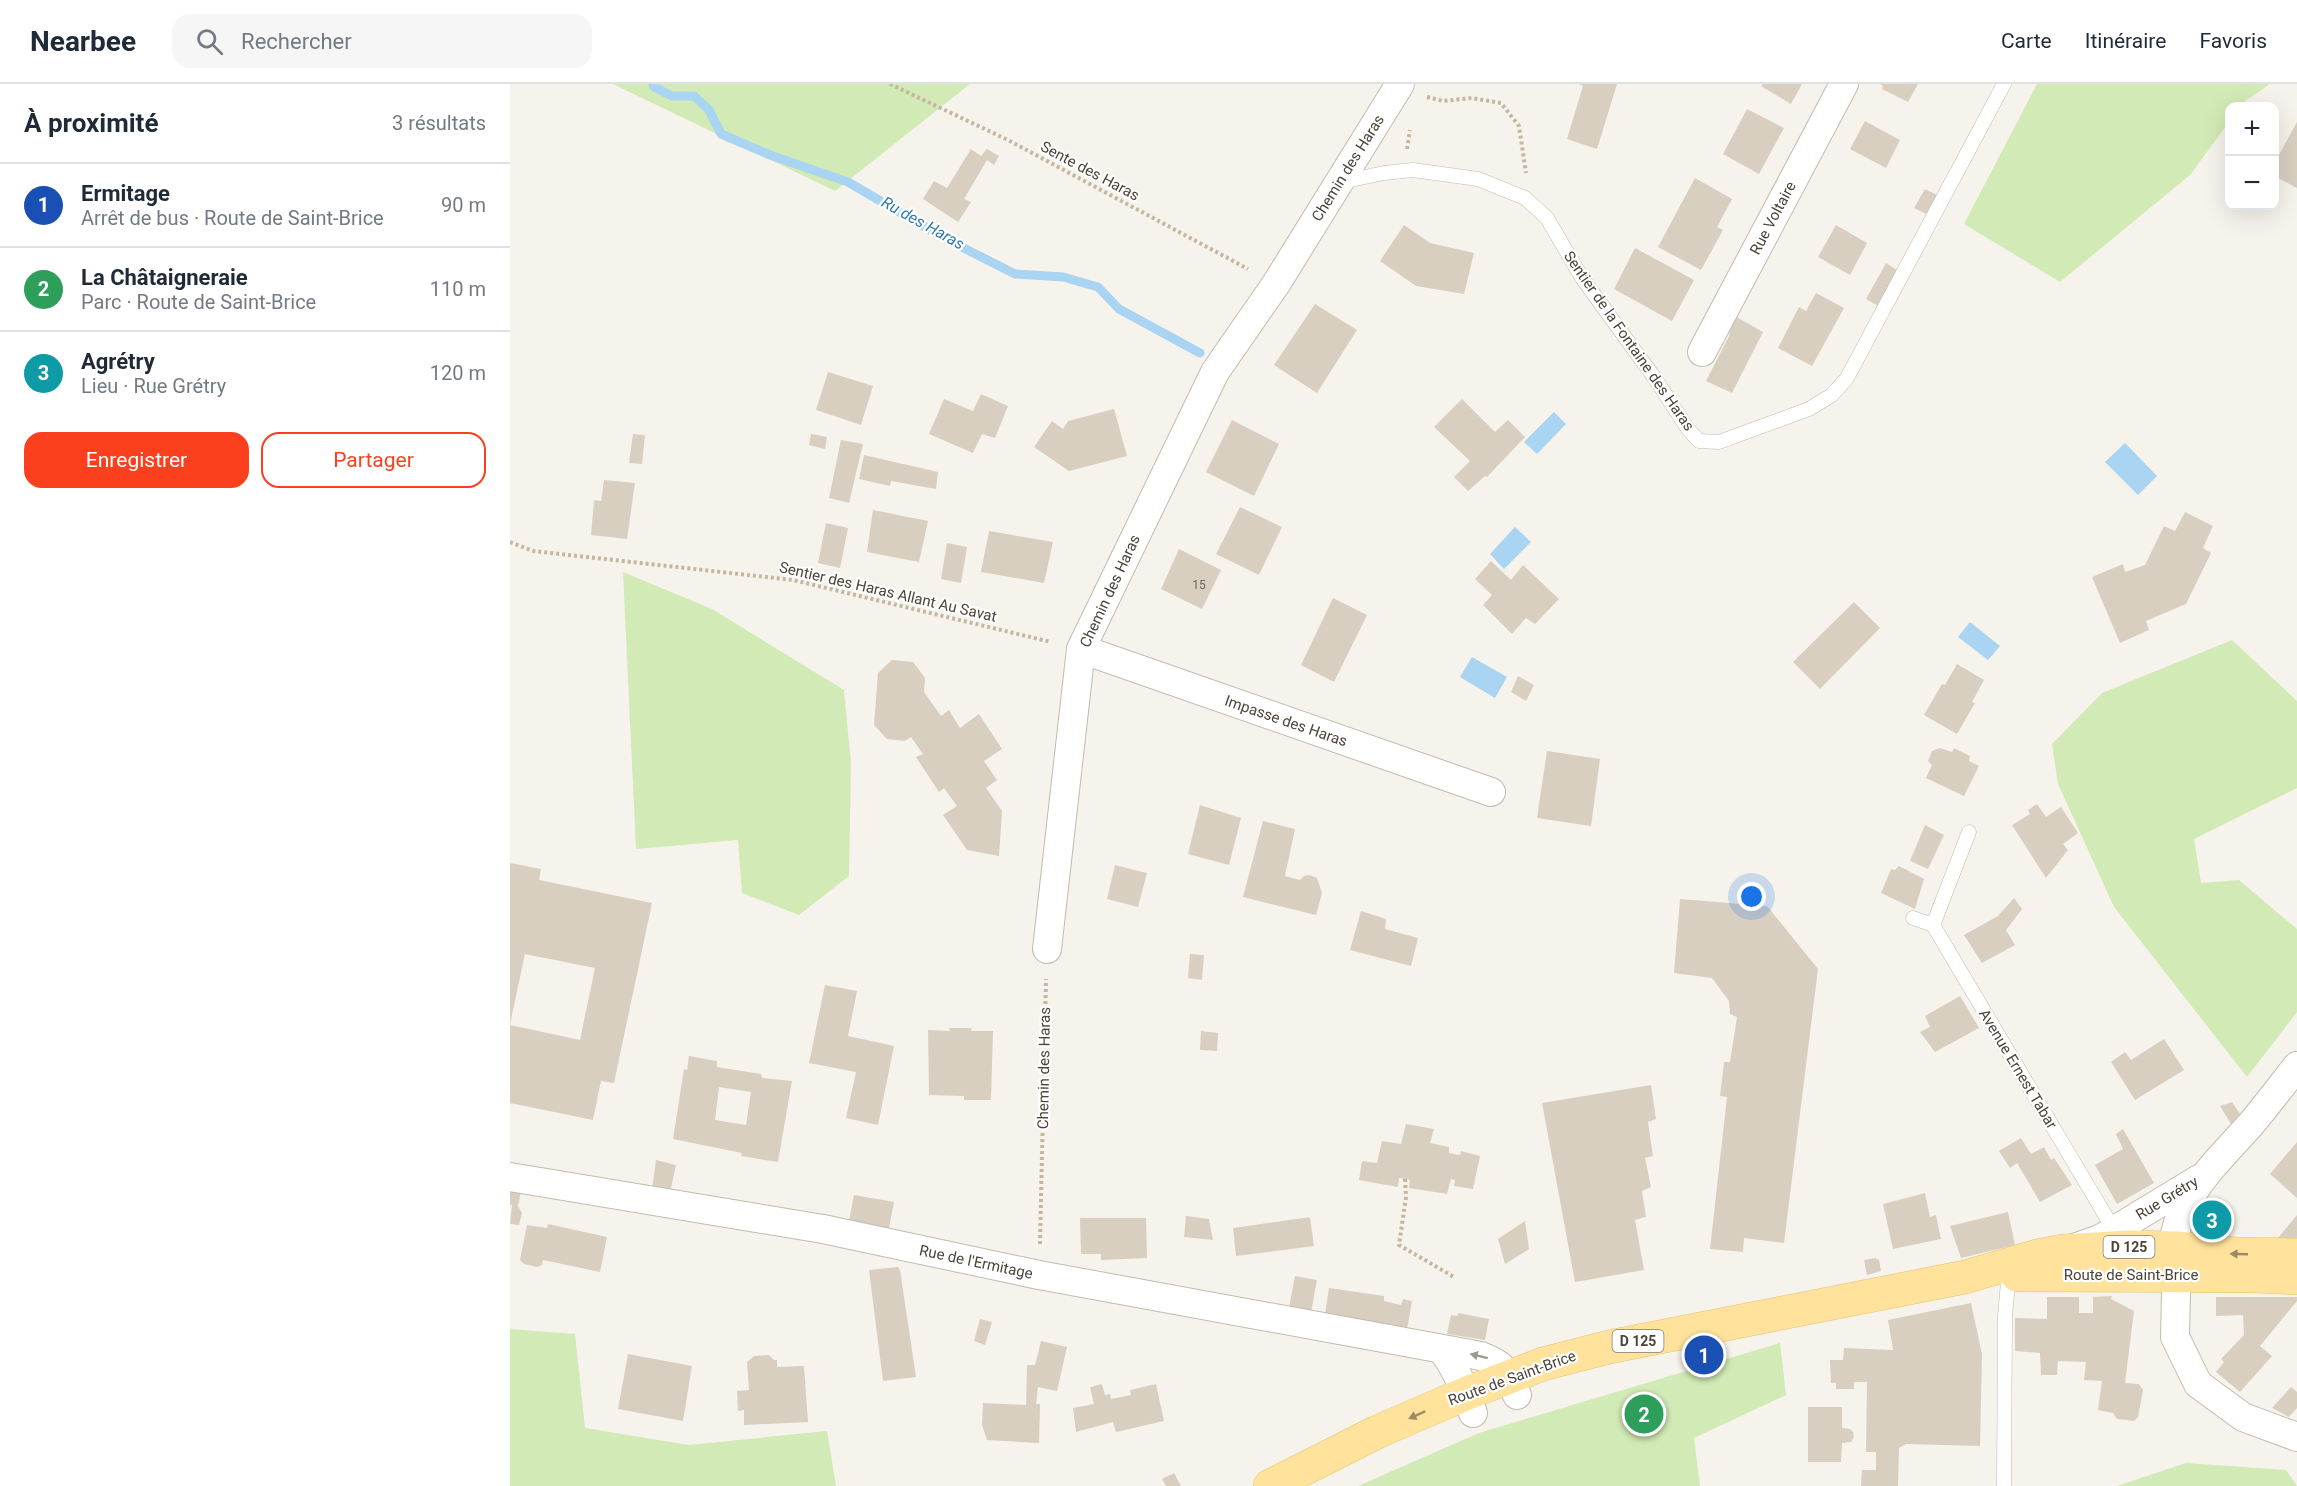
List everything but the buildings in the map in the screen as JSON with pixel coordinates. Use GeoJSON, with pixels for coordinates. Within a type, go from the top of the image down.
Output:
{"type":"FeatureCollection","features":[{"type":"Feature","properties":{"kind":"main road","name":"Route de Saint-Brice"},"geometry":{"type":"LineString","coordinates":[[1314,1486],[1469,1404],[1513,1385],[1543,1364],[1588,1351],[2009,1269],[2063,1251],[2128,1247],[2297,1278]]}},
{"type":"Feature","properties":{"kind":"main road","name":"Route de Saint-Brice"},"geometry":{"type":"LineString","coordinates":[[2009,1269],[2119,1275],[2181,1258],[2235,1254],[2297,1255]]}},
{"type":"Feature","properties":{"kind":"main road","name":"Route de Saint-Brice"},"geometry":{"type":"LineString","coordinates":[[1270,1486],[1377,1432],[1469,1404]]}},
{"type":"Feature","properties":{"kind":"street","name":"Rue Voltaire"},"geometry":{"type":"LineString","coordinates":[[1702,352],[1844,84]]}},
{"type":"Feature","properties":{"kind":"street","name":"Chemin des Haras"},"geometry":{"type":"LineString","coordinates":[[1047,949],[1081,649],[1215,372],[1276,284],[1340,183],[1411,87]]}},
{"type":"Feature","properties":{"kind":"street","name":"Impasse des Haras"},"geometry":{"type":"LineString","coordinates":[[1081,649],[1491,792]]}},
{"type":"Feature","properties":{"kind":"street","name":"Rue Grétry"},"geometry":{"type":"LineString","coordinates":[[2297,1066],[2253,1122],[2206,1174],[2182,1210],[2175,1337],[2198,1384],[2242,1417],[2297,1437]]}},
{"type":"Feature","properties":{"kind":"street","name":"Rue Grétry"},"geometry":{"type":"LineString","coordinates":[[2063,1251],[2100,1239],[2206,1174]]}},
{"type":"Feature","properties":{"kind":"street","name":"Rue de l'Ermitage"},"geometry":{"type":"LineString","coordinates":[[510,1177],[823,1229],[1039,1275],[1481,1356],[1496,1361],[1505,1368],[1513,1385]]}},
{"type":"Feature","properties":{"kind":"street"},"geometry":{"type":"LineString","coordinates":[[1442,1350],[1452,1363],[1469,1404]]}},
{"type":"Feature","properties":{"kind":"lane","name":"Sentier de la Fontaine des Haras"},"geometry":{"type":"LineString","coordinates":[[1340,183],[1384,172],[1413,170],[1478,179],[1525,198],[1547,218],[1582,278],[1688,429],[1699,441],[1719,442],[1809,409],[1832,395],[1847,378],[2004,84]]}},
{"type":"Feature","properties":{"kind":"lane"},"geometry":{"type":"LineString","coordinates":[[1913,918],[1933,925],[1969,832]]}},
{"type":"Feature","properties":{"kind":"lane","name":"Avenue Ernest Tabar"},"geometry":{"type":"LineString","coordinates":[[1933,925],[2114,1230]]}},
{"type":"Feature","properties":{"kind":"lane"},"geometry":{"type":"LineString","coordinates":[[2004,1486],[2005,1316],[2009,1269]]}},
{"type":"Feature","properties":{"kind":"path","name":"Sente des Haras"},"geometry":{"type":"LineString","coordinates":[[890,84],[1008,140],[1276,284]]}},
{"type":"Feature","properties":{"kind":"path"},"geometry":{"type":"LineString","coordinates":[[1411,87],[1426,96],[1443,101],[1472,98],[1501,103],[1519,126],[1526,167],[1525,198]]}},
{"type":"Feature","properties":{"kind":"path"},"geometry":{"type":"LineString","coordinates":[[1424,104],[1429,97]]}},
{"type":"Feature","properties":{"kind":"path"},"geometry":{"type":"LineString","coordinates":[[1413,125],[1407,148],[1413,170]]}},
{"type":"Feature","properties":{"kind":"path","name":"Sentier des Haras Allant Au Savat"},"geometry":{"type":"LineString","coordinates":[[510,542],[533,552],[793,580],[1081,649]]}},
{"type":"Feature","properties":{"kind":"path","name":"Chemin des Haras"},"geometry":{"type":"LineString","coordinates":[[1039,1275],[1047,949]]}},
{"type":"Feature","properties":{"kind":"path"},"geometry":{"type":"LineString","coordinates":[[1405,1179],[1406,1197],[1399,1245],[1454,1277]]}},
{"type":"Feature","properties":{"kind":"green space"},"geometry":{"type":"Polygon","coordinates":[[[613,84],[970,84],[835,191],[613,84]]]}},
{"type":"Feature","properties":{"kind":"green space"},"geometry":{"type":"Polygon","coordinates":[[[2037,84],[2270,84],[2244,102],[2225,102],[2225,127],[2190,175],[2060,282],[1964,224],[2037,84]]]}},
{"type":"Feature","properties":{"kind":"green space"},"geometry":{"type":"Polygon","coordinates":[[[623,572],[712,609],[844,690],[851,764],[849,876],[799,915],[742,893],[738,840],[636,849],[623,572]]]}},
{"type":"Feature","properties":{"kind":"green space"},"geometry":{"type":"Polygon","coordinates":[[[2232,640],[2297,701],[2297,788],[2194,839],[2201,883],[2239,880],[2297,929],[2297,1012],[2247,1077],[2114,907],[2058,784],[2052,744],[2102,693],[2232,640]]]}},
{"type":"Feature","properties":{"kind":"green space"},"geometry":{"type":"Polygon","coordinates":[[[510,1329],[575,1334],[585,1428],[689,1445],[827,1431],[836,1486],[510,1486],[510,1329]]]}},
{"type":"Feature","properties":{"kind":"green space"},"geometry":{"type":"Polygon","coordinates":[[[1780,1343],[1786,1395],[1694,1438],[1700,1486],[1358,1486],[1479,1433],[1780,1343]]]}},
{"type":"Feature","properties":{"kind":"green space"},"geometry":{"type":"Polygon","coordinates":[[[2186,1463],[2286,1470],[2297,1486],[2117,1486],[2186,1463]]]}},
{"type":"Feature","properties":{"kind":"water"},"geometry":{"type":"Polygon","coordinates":[[[1554,412],[1566,424],[1537,454],[1524,442],[1554,412]]]}},
{"type":"Feature","properties":{"kind":"water"},"geometry":{"type":"Polygon","coordinates":[[[2125,443],[2157,476],[2138,495],[2105,462],[2125,443]]]}},
{"type":"Feature","properties":{"kind":"water"},"geometry":{"type":"Polygon","coordinates":[[[1515,527],[1531,542],[1504,569],[1490,554],[1515,527]]]}},
{"type":"Feature","properties":{"kind":"water"},"geometry":{"type":"Polygon","coordinates":[[[1970,622],[2000,646],[1988,660],[1958,637],[1970,622]]]}},
{"type":"Feature","properties":{"kind":"water"},"geometry":{"type":"Polygon","coordinates":[[[1472,657],[1507,677],[1495,698],[1460,677],[1472,657]]]}},
{"type":"Feature","properties":{"kind":"waterway","name":"Ru des Haras"},"geometry":{"type":"LineString","coordinates":[[653,84],[654,87],[672,96],[694,96],[709,110],[721,134],[770,155],[848,182],[942,237],[1015,274],[1063,277],[1098,287],[1119,309],[1200,353]]}},
{"type":"Feature","properties":{"kind":"place","name":"Agrétry"},"geometry":{"type":"Point","coordinates":[2212,1220]}},
{"type":"Feature","properties":{"kind":"place","name":"Ermitage"},"geometry":{"type":"Point","coordinates":[1704,1355]}},
{"type":"Feature","properties":{"kind":"place","name":"La Châtaigneraie"},"geometry":{"type":"Point","coordinates":[1644,1414]}}]}
